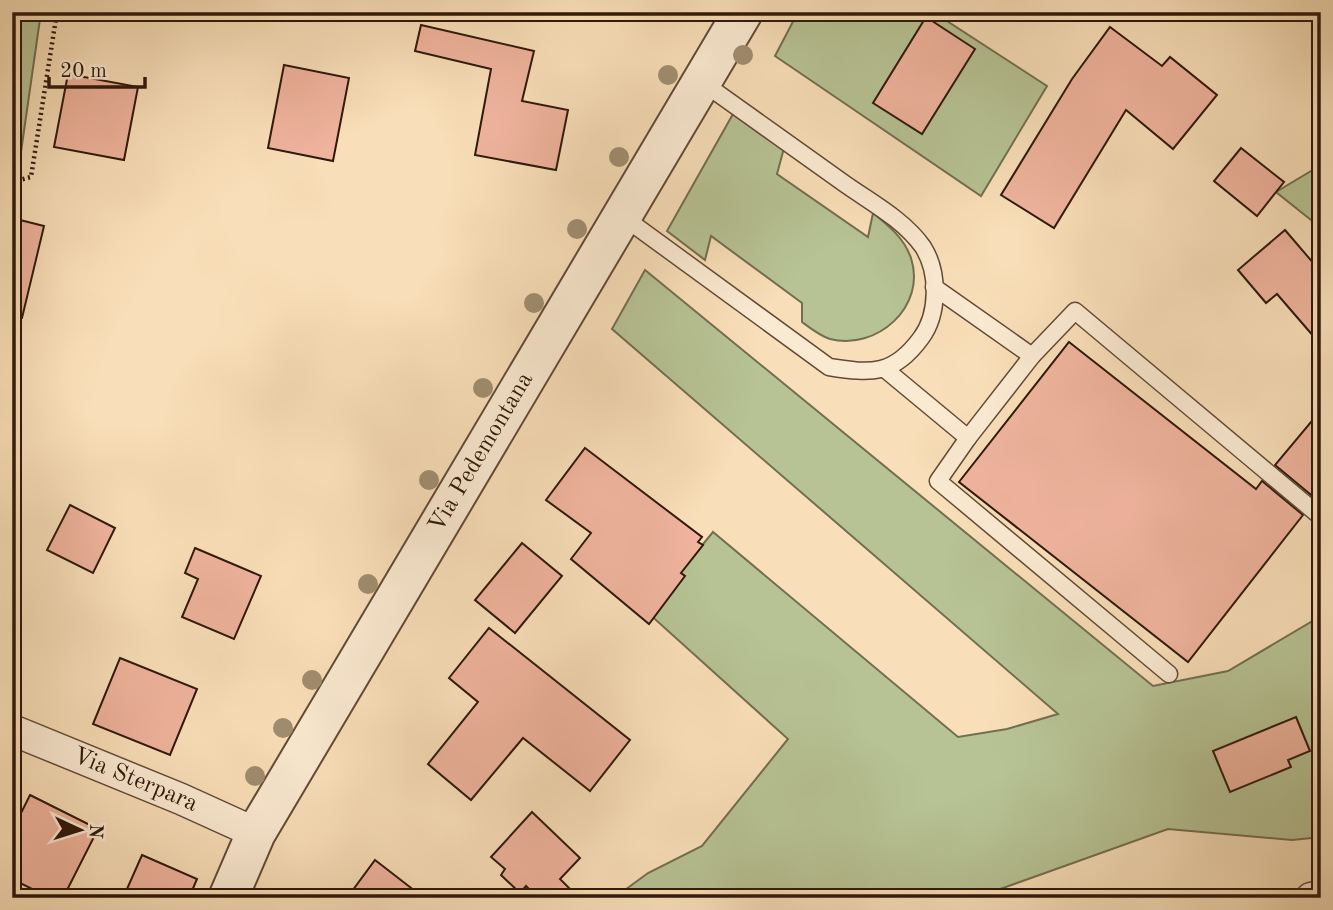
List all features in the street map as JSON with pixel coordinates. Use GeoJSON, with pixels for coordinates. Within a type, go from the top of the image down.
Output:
{"type":"FeatureCollection","features":[{"type":"Feature","properties":{"kind":"street","name":"Via Pedemontana"},"geometry":{"type":"LineString","coordinates":[[228,898],[256,833],[620,215],[743,12]]}},
{"type":"Feature","properties":{"kind":"street","name":"Via Sterpara"},"geometry":{"type":"LineString","coordinates":[[12,730],[194,804],[256,833]]}},
{"type":"Feature","properties":{"kind":"street"},"geometry":{"type":"LineString","coordinates":[[1311,898],[1321,896]]}},
{"type":"Feature","properties":{"kind":"lane"},"geometry":{"type":"LineString","coordinates":[[620,215],[828,367],[857,372],[886,370],[909,355],[926,332],[935,271],[909,230],[702,82]]}},
{"type":"Feature","properties":{"kind":"lane"},"geometry":{"type":"LineString","coordinates":[[934,287],[1032,356]]}},
{"type":"Feature","properties":{"kind":"lane"},"geometry":{"type":"LineString","coordinates":[[1169,674],[938,481],[1032,356],[1075,311],[1321,517]]}},
{"type":"Feature","properties":{"kind":"lane"},"geometry":{"type":"LineString","coordinates":[[886,370],[968,438]]}},
{"type":"Feature","properties":{"kind":"path"},"geometry":{"type":"LineString","coordinates":[[12,182],[31,177],[57,12]]}},
{"type":"Feature","properties":{"kind":"green space"},"geometry":{"type":"Polygon","coordinates":[[[12,12],[41,12],[18,173],[12,175],[12,12]]]}},
{"type":"Feature","properties":{"kind":"green space"},"geometry":{"type":"Polygon","coordinates":[[[798,12],[933,12],[1047,86],[981,196],[775,56],[798,12]]]}},
{"type":"Feature","properties":{"kind":"green space"},"geometry":{"type":"Polygon","coordinates":[[[733,114],[784,148],[777,174],[868,237],[873,213],[900,238],[911,258],[914,276],[912,293],[905,308],[880,332],[847,341],[823,336],[802,322],[802,303],[711,236],[705,260],[667,231],[733,114]]]}},
{"type":"Feature","properties":{"kind":"green space"},"geometry":{"type":"Polygon","coordinates":[[[1321,165],[1321,228],[1276,192],[1321,165]]]}},
{"type":"Feature","properties":{"kind":"green space"},"geometry":{"type":"Polygon","coordinates":[[[645,270],[1153,686],[1228,671],[1321,616],[1321,837],[1292,840],[1168,829],[975,898],[614,898],[648,873],[702,846],[788,739],[647,612],[713,532],[958,737],[1007,729],[1058,714],[612,329],[645,270]]]}},
{"type":"Feature","properties":{"kind":"building"},"geometry":{"type":"Polygon","coordinates":[[[926,17],[975,49],[922,134],[873,103],[926,17]]]}},
{"type":"Feature","properties":{"kind":"building"},"geometry":{"type":"Polygon","coordinates":[[[421,25],[534,51],[522,101],[568,110],[556,170],[475,155],[491,69],[415,51],[421,25]]]}},
{"type":"Feature","properties":{"kind":"building"},"geometry":{"type":"Polygon","coordinates":[[[1110,27],[1162,66],[1170,57],[1217,95],[1173,149],[1126,110],[1054,228],[1001,195],[1072,79],[1110,27]]]}},
{"type":"Feature","properties":{"kind":"building"},"geometry":{"type":"Polygon","coordinates":[[[284,65],[349,78],[333,161],[268,148],[284,65]]]}},
{"type":"Feature","properties":{"kind":"building"},"geometry":{"type":"Polygon","coordinates":[[[68,74],[138,87],[124,160],[54,147],[68,74]]]}},
{"type":"Feature","properties":{"kind":"building"},"geometry":{"type":"Polygon","coordinates":[[[1241,148],[1284,182],[1257,216],[1214,181],[1241,148]]]}},
{"type":"Feature","properties":{"kind":"building"},"geometry":{"type":"Polygon","coordinates":[[[12,218],[44,226],[22,318],[12,317],[12,218]]]}},
{"type":"Feature","properties":{"kind":"building"},"geometry":{"type":"Polygon","coordinates":[[[1285,230],[1321,272],[1321,345],[1277,294],[1266,303],[1238,270],[1285,230]]]}},
{"type":"Feature","properties":{"kind":"building"},"geometry":{"type":"Polygon","coordinates":[[[1069,342],[1256,489],[1262,481],[1303,515],[1188,662],[959,482],[1069,342]]]}},
{"type":"Feature","properties":{"kind":"building"},"geometry":{"type":"Polygon","coordinates":[[[1321,410],[1321,492],[1316,499],[1275,465],[1321,410]]]}},
{"type":"Feature","properties":{"kind":"building"},"geometry":{"type":"Polygon","coordinates":[[[585,448],[702,537],[698,542],[703,545],[681,573],[685,576],[649,624],[571,559],[591,533],[546,500],[585,448]]]}},
{"type":"Feature","properties":{"kind":"building"},"geometry":{"type":"Polygon","coordinates":[[[70,505],[115,528],[93,573],[47,550],[70,505]]]}},
{"type":"Feature","properties":{"kind":"building"},"geometry":{"type":"Polygon","coordinates":[[[522,543],[562,576],[515,633],[475,600],[522,543]]]}},
{"type":"Feature","properties":{"kind":"building"},"geometry":{"type":"Polygon","coordinates":[[[195,548],[261,576],[234,639],[182,617],[198,579],[185,573],[195,548]]]}},
{"type":"Feature","properties":{"kind":"building"},"geometry":{"type":"Polygon","coordinates":[[[489,628],[630,740],[590,791],[523,738],[471,800],[428,764],[478,702],[449,678],[489,628]]]}},
{"type":"Feature","properties":{"kind":"building"},"geometry":{"type":"Polygon","coordinates":[[[120,658],[197,689],[170,755],[93,724],[120,658]]]}},
{"type":"Feature","properties":{"kind":"building"},"geometry":{"type":"Polygon","coordinates":[[[1296,717],[1310,751],[1288,760],[1291,767],[1230,792],[1213,751],[1296,717]]]}},
{"type":"Feature","properties":{"kind":"building"},"geometry":{"type":"Polygon","coordinates":[[[30,795],[98,829],[63,898],[50,898],[12,879],[12,831],[30,795]]]}},
{"type":"Feature","properties":{"kind":"building"},"geometry":{"type":"Polygon","coordinates":[[[532,812],[580,858],[560,879],[579,898],[538,898],[526,886],[520,893],[501,875],[505,869],[491,857],[532,812]]]}},
{"type":"Feature","properties":{"kind":"building"},"geometry":{"type":"Polygon","coordinates":[[[142,855],[197,879],[189,898],[123,898],[142,855]]]}},
{"type":"Feature","properties":{"kind":"building"},"geometry":{"type":"Polygon","coordinates":[[[375,860],[424,898],[347,898],[375,860]]]}}]}
